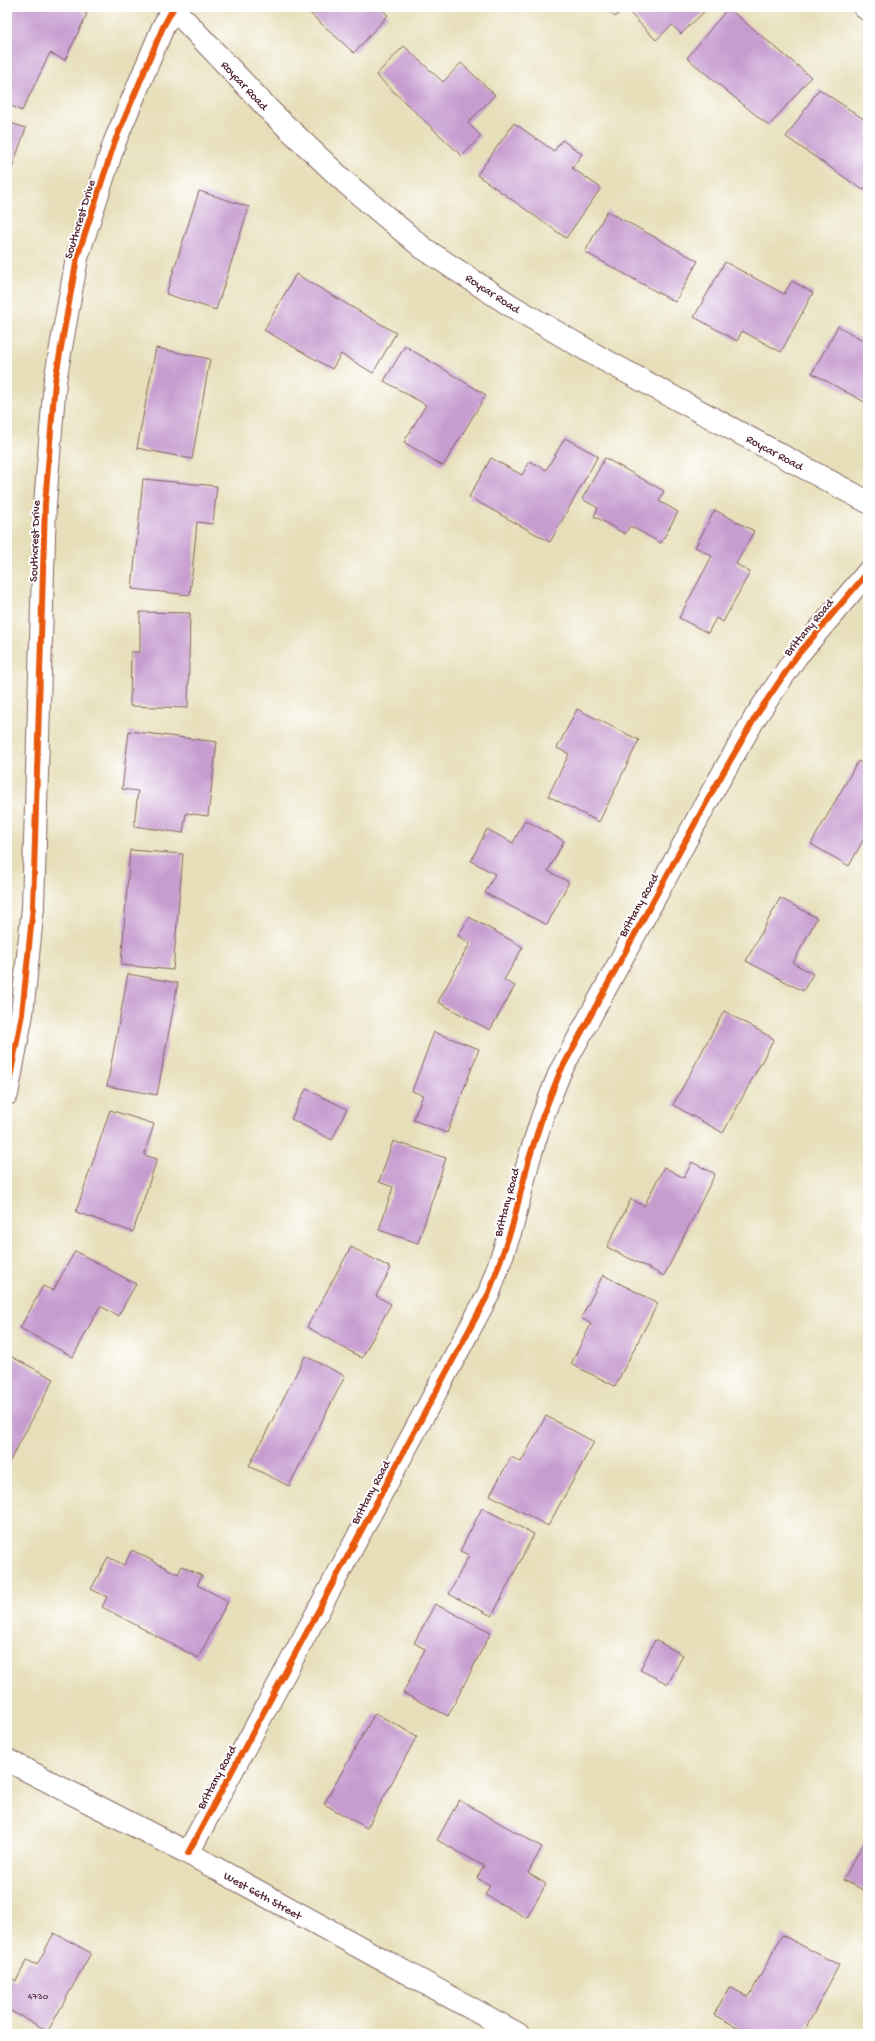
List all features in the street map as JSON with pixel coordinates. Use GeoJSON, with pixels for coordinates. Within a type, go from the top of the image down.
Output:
{"type":"FeatureCollection","features":[{"type":"Feature","properties":{"kind":"street"},"geometry":{"type":"LineString","coordinates":[[864,7],[868,10]]}},
{"type":"Feature","properties":{"kind":"street","name":"Roycar Road"},"geometry":{"type":"LineString","coordinates":[[173,8],[272,113],[346,183],[423,248],[510,305],[597,356],[868,502]]}},
{"type":"Feature","properties":{"kind":"street","name":"Southcrest Drive"},"geometry":{"type":"LineString","coordinates":[[7,1094],[22,1014],[32,907],[46,504],[55,381],[77,258],[115,141],[163,27],[173,8]]}},
{"type":"Feature","properties":{"kind":"street","name":"Brittany Road"},"geometry":{"type":"LineString","coordinates":[[188,1853],[490,1293],[512,1227],[534,1145],[560,1072],[756,716],[796,656],[868,572]]}},
{"type":"Feature","properties":{"kind":"street","name":"West 66th Street"},"geometry":{"type":"LineString","coordinates":[[7,1760],[188,1853],[518,2034]]}},
{"type":"Feature","properties":{"kind":"building"},"geometry":{"type":"Polygon","coordinates":[[[7,7],[73,7],[87,14],[65,60],[50,53],[22,111],[7,104],[7,7]]]}},
{"type":"Feature","properties":{"kind":"building"},"geometry":{"type":"Polygon","coordinates":[[[303,7],[379,7],[388,15],[354,53],[303,7]]]}},
{"type":"Feature","properties":{"kind":"building"},"geometry":{"type":"Polygon","coordinates":[[[605,7],[709,7],[681,34],[672,25],[656,40],[625,8],[615,17],[605,7]]]}},
{"type":"Feature","properties":{"kind":"building"},"geometry":{"type":"Polygon","coordinates":[[[728,8],[811,77],[769,126],[687,58],[728,8]]]}},
{"type":"Feature","properties":{"kind":"building"},"geometry":{"type":"Polygon","coordinates":[[[404,46],[443,82],[461,63],[495,95],[468,123],[481,136],[462,156],[376,75],[404,46]]]}},
{"type":"Feature","properties":{"kind":"building"},"geometry":{"type":"Polygon","coordinates":[[[819,89],[868,122],[868,183],[863,190],[786,137],[819,89]]]}},
{"type":"Feature","properties":{"kind":"building"},"geometry":{"type":"Polygon","coordinates":[[[7,122],[26,128],[7,182],[7,122]]]}},
{"type":"Feature","properties":{"kind":"building"},"geometry":{"type":"Polygon","coordinates":[[[514,123],[554,151],[562,140],[582,154],[572,168],[601,188],[566,238],[477,175],[514,123]]]}},
{"type":"Feature","properties":{"kind":"building"},"geometry":{"type":"Polygon","coordinates":[[[199,191],[249,207],[216,310],[166,294],[199,191]]]}},
{"type":"Feature","properties":{"kind":"building"},"geometry":{"type":"Polygon","coordinates":[[[607,211],[698,261],[675,302],[585,252],[607,211]]]}},
{"type":"Feature","properties":{"kind":"building"},"geometry":{"type":"Polygon","coordinates":[[[725,262],[784,294],[792,281],[813,293],[781,352],[742,331],[737,341],[694,317],[725,262]]]}},
{"type":"Feature","properties":{"kind":"building"},"geometry":{"type":"Polygon","coordinates":[[[296,274],[396,333],[373,373],[341,354],[332,369],[264,330],[296,274]]]}},
{"type":"Feature","properties":{"kind":"building"},"geometry":{"type":"Polygon","coordinates":[[[838,326],[868,343],[868,404],[812,373],[838,326]]]}},
{"type":"Feature","properties":{"kind":"building"},"geometry":{"type":"Polygon","coordinates":[[[405,346],[486,395],[443,466],[404,442],[426,405],[384,381],[405,346]]]}},
{"type":"Feature","properties":{"kind":"building"},"geometry":{"type":"Polygon","coordinates":[[[156,348],[210,359],[192,459],[137,448],[156,348]]]}},
{"type":"Feature","properties":{"kind":"building"},"geometry":{"type":"Polygon","coordinates":[[[565,438],[598,456],[550,542],[469,497],[491,458],[522,475],[530,461],[546,470],[565,438]]]}},
{"type":"Feature","properties":{"kind":"building"},"geometry":{"type":"Polygon","coordinates":[[[605,458],[664,491],[659,501],[678,512],[661,543],[630,526],[625,534],[594,516],[598,508],[582,499],[605,458]]]}},
{"type":"Feature","properties":{"kind":"building"},"geometry":{"type":"Polygon","coordinates":[[[143,479],[217,486],[213,524],[197,522],[190,595],[132,589],[143,479]]]}},
{"type":"Feature","properties":{"kind":"building"},"geometry":{"type":"Polygon","coordinates":[[[715,510],[754,531],[736,564],[750,572],[723,622],[716,618],[708,633],[679,618],[712,556],[695,547],[715,510]]]}},
{"type":"Feature","properties":{"kind":"building"},"geometry":{"type":"Polygon","coordinates":[[[140,612],[190,613],[188,708],[130,706],[131,652],[140,652],[140,612]]]}},
{"type":"Feature","properties":{"kind":"building"},"geometry":{"type":"Polygon","coordinates":[[[577,709],[639,740],[599,822],[548,796],[569,754],[557,748],[577,709]]]}},
{"type":"Feature","properties":{"kind":"building"},"geometry":{"type":"Polygon","coordinates":[[[129,731],[217,742],[208,816],[186,813],[183,833],[134,826],[138,791],[122,789],[129,731]]]}},
{"type":"Feature","properties":{"kind":"building"},"geometry":{"type":"Polygon","coordinates":[[[858,761],[868,767],[868,831],[849,866],[811,844],[858,761]]]}},
{"type":"Feature","properties":{"kind":"building"},"geometry":{"type":"Polygon","coordinates":[[[525,820],[564,841],[548,871],[569,882],[547,925],[485,893],[495,874],[471,861],[487,829],[513,843],[525,820]]]}},
{"type":"Feature","properties":{"kind":"building"},"geometry":{"type":"Polygon","coordinates":[[[130,850],[183,854],[173,970],[121,965],[130,850]]]}},
{"type":"Feature","properties":{"kind":"building"},"geometry":{"type":"Polygon","coordinates":[[[780,898],[817,918],[793,963],[813,974],[803,991],[746,961],[780,898]]]}},
{"type":"Feature","properties":{"kind":"building"},"geometry":{"type":"Polygon","coordinates":[[[469,917],[523,947],[504,980],[515,986],[490,1030],[438,1002],[470,943],[458,936],[469,917]]]}},
{"type":"Feature","properties":{"kind":"building"},"geometry":{"type":"Polygon","coordinates":[[[128,974],[178,983],[157,1095],[107,1086],[128,974]]]}},
{"type":"Feature","properties":{"kind":"building"},"geometry":{"type":"Polygon","coordinates":[[[724,1011],[774,1039],[723,1133],[673,1105],[724,1011]]]}},
{"type":"Feature","properties":{"kind":"building"},"geometry":{"type":"Polygon","coordinates":[[[434,1032],[479,1049],[447,1133],[413,1120],[423,1095],[412,1091],[434,1032]]]}},
{"type":"Feature","properties":{"kind":"building"},"geometry":{"type":"Polygon","coordinates":[[[306,1089],[347,1109],[332,1140],[291,1119],[306,1089]]]}},
{"type":"Feature","properties":{"kind":"building"},"geometry":{"type":"Polygon","coordinates":[[[110,1110],[154,1124],[144,1155],[157,1159],[133,1232],[76,1212],[110,1110]]]}},
{"type":"Feature","properties":{"kind":"building"},"geometry":{"type":"Polygon","coordinates":[[[393,1141],[446,1158],[418,1243],[379,1230],[393,1187],[379,1182],[393,1141]]]}},
{"type":"Feature","properties":{"kind":"building"},"geometry":{"type":"Polygon","coordinates":[[[692,1162],[715,1174],[664,1276],[607,1247],[631,1199],[644,1206],[664,1167],[684,1178],[692,1162]]]}},
{"type":"Feature","properties":{"kind":"building"},"geometry":{"type":"Polygon","coordinates":[[[351,1247],[391,1268],[376,1296],[391,1304],[362,1358],[307,1327],[351,1247]]]}},
{"type":"Feature","properties":{"kind":"building"},"geometry":{"type":"Polygon","coordinates":[[[75,1251],[136,1284],[118,1316],[100,1306],[73,1357],[20,1328],[43,1286],[53,1291],[75,1251]]]}},
{"type":"Feature","properties":{"kind":"building"},"geometry":{"type":"Polygon","coordinates":[[[603,1275],[658,1303],[615,1386],[571,1364],[591,1324],[581,1318],[603,1275]]]}},
{"type":"Feature","properties":{"kind":"building"},"geometry":{"type":"Polygon","coordinates":[[[8,1355],[54,1379],[7,1466],[7,1357],[8,1355]]]}},
{"type":"Feature","properties":{"kind":"building"},"geometry":{"type":"Polygon","coordinates":[[[305,1356],[345,1376],[289,1486],[249,1466],[305,1356]]]}},
{"type":"Feature","properties":{"kind":"building"},"geometry":{"type":"Polygon","coordinates":[[[546,1416],[594,1442],[548,1526],[490,1495],[511,1457],[521,1462],[546,1416]]]}},
{"type":"Feature","properties":{"kind":"building"},"geometry":{"type":"Polygon","coordinates":[[[482,1508],[534,1534],[492,1616],[449,1594],[469,1555],[460,1551],[482,1508]]]}},
{"type":"Feature","properties":{"kind":"building"},"geometry":{"type":"Polygon","coordinates":[[[132,1550],[178,1574],[182,1566],[202,1576],[197,1585],[228,1601],[198,1658],[102,1607],[107,1597],[91,1589],[108,1557],[124,1565],[132,1550]]]}},
{"type":"Feature","properties":{"kind":"building"},"geometry":{"type":"Polygon","coordinates":[[[435,1604],[491,1632],[448,1716],[403,1693],[425,1649],[414,1643],[435,1604]]]}},
{"type":"Feature","properties":{"kind":"building"},"geometry":{"type":"Polygon","coordinates":[[[655,1640],[683,1655],[668,1684],[640,1670],[655,1640]]]}},
{"type":"Feature","properties":{"kind":"building"},"geometry":{"type":"Polygon","coordinates":[[[375,1713],[417,1736],[367,1828],[324,1804],[375,1713]]]}},
{"type":"Feature","properties":{"kind":"building"},"geometry":{"type":"Polygon","coordinates":[[[459,1800],[542,1847],[528,1873],[546,1884],[527,1918],[485,1895],[490,1885],[477,1878],[484,1866],[437,1840],[459,1800]]]}},
{"type":"Feature","properties":{"kind":"building"},"geometry":{"type":"Polygon","coordinates":[[[868,1835],[868,1892],[843,1880],[868,1835]]]}},
{"type":"Feature","properties":{"kind":"building"},"geometry":{"type":"Polygon","coordinates":[[[54,1933],[91,1953],[48,2031],[7,2009],[7,1976],[16,1981],[27,1960],[37,1965],[54,1933]]]}},
{"type":"Feature","properties":{"kind":"building"},"geometry":{"type":"Polygon","coordinates":[[[782,1935],[839,1965],[803,2034],[751,2034],[714,2015],[729,1987],[749,1997],[782,1935]]]}},
{"type":"Feature","properties":{"kind":"cycle path"},"geometry":{"type":"LineString","coordinates":[[7,1094],[22,1014],[33,907],[45,504],[55,381],[77,258],[115,141],[163,27],[174,7]]}},
{"type":"Feature","properties":{"kind":"cycle path"},"geometry":{"type":"LineString","coordinates":[[188,1853],[489,1293],[512,1227],[529,1159],[543,1115],[560,1072],[711,794],[756,716],[796,657],[868,572]]}}]}
